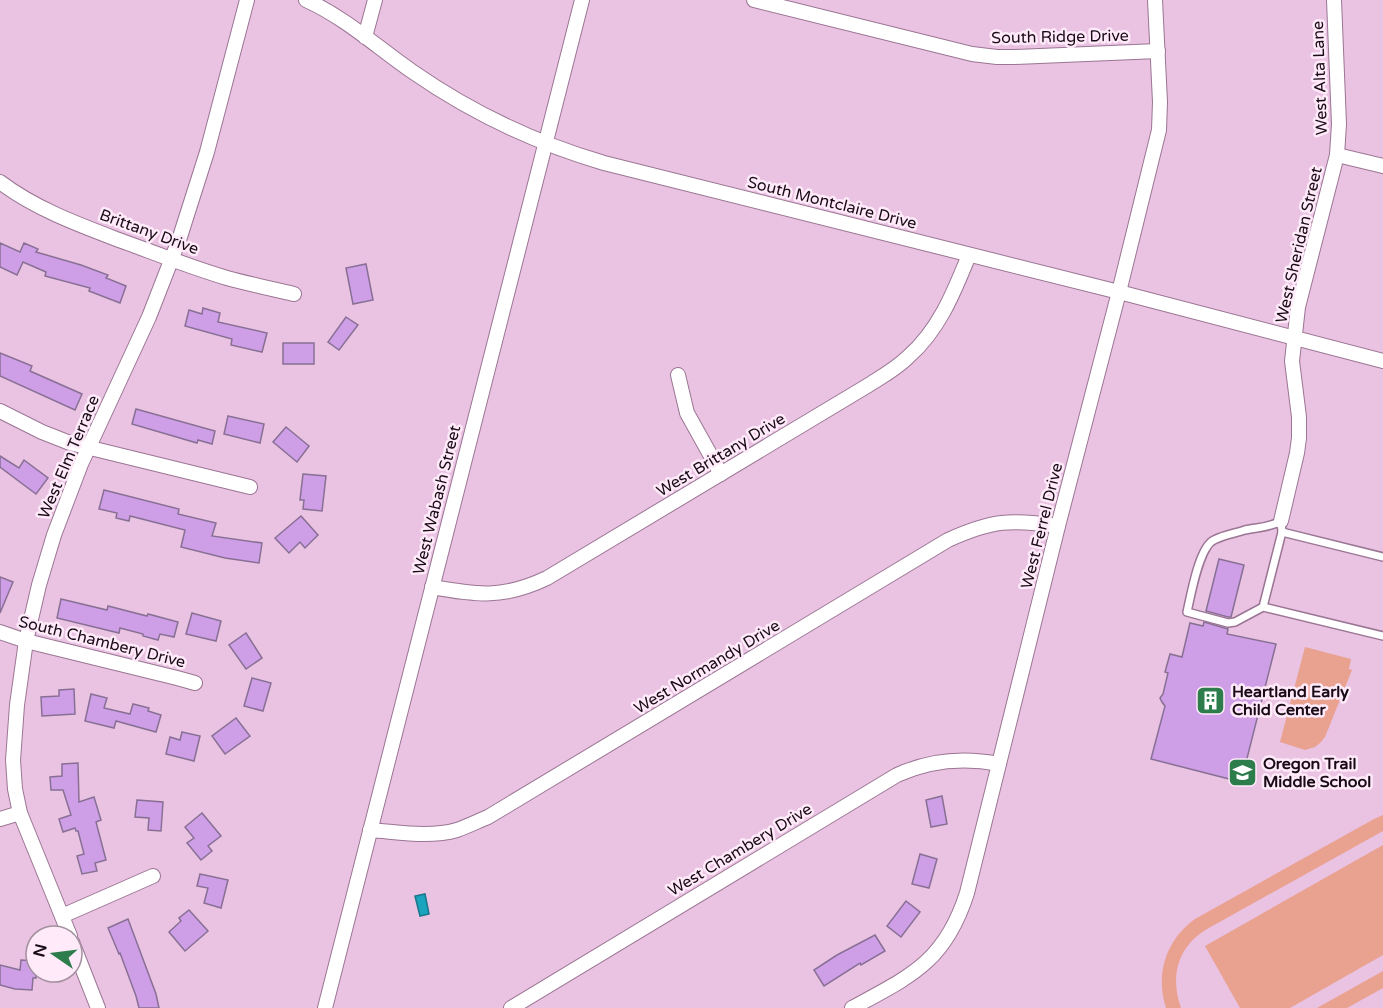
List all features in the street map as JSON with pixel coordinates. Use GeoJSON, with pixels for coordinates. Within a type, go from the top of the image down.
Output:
{"type":"FeatureCollection","features":[{"type":"Feature","properties":{"kind":"street","name":"West Elm Terrace"},"geometry":{"type":"LineString","coordinates":[[65,924],[20,813],[15,789],[13,760],[17,705],[26,641],[54,535],[81,464],[149,317],[172,260],[198,184],[247,0]]}},
{"type":"Feature","properties":{"kind":"street","name":"South Montclaire Drive"},"geometry":{"type":"LineString","coordinates":[[306,0],[325,4],[337,16],[414,73],[470,107],[507,127],[569,153],[1383,361]]}},
{"type":"Feature","properties":{"kind":"street"},"geometry":{"type":"LineString","coordinates":[[365,37],[375,0]]}},
{"type":"Feature","properties":{"kind":"street","name":"West Wabash Street"},"geometry":{"type":"LineString","coordinates":[[325,1008],[582,0]]}},
{"type":"Feature","properties":{"kind":"street","name":"South Ridge Drive"},"geometry":{"type":"LineString","coordinates":[[754,0],[972,54],[1014,57],[1158,51]]}},
{"type":"Feature","properties":{"kind":"street","name":"West Ferrel Drive"},"geometry":{"type":"LineString","coordinates":[[852,1008],[908,978],[934,955],[950,934],[960,915],[967,893],[1058,526],[1151,166],[1158,130],[1160,102],[1155,0]]}},
{"type":"Feature","properties":{"kind":"street","name":"West Alta Lane"},"geometry":{"type":"LineString","coordinates":[[1334,0],[1339,124],[1337,155]]}},
{"type":"Feature","properties":{"kind":"street"},"geometry":{"type":"LineString","coordinates":[[1337,155],[1383,166]]}},
{"type":"Feature","properties":{"kind":"street","name":"West Sheridan Street"},"geometry":{"type":"LineString","coordinates":[[1282,526],[1299,438],[1299,417],[1292,361],[1298,308],[1337,155]]}},
{"type":"Feature","properties":{"kind":"street","name":"Brittany Drive"},"geometry":{"type":"LineString","coordinates":[[0,182],[14,193],[43,209],[77,224],[172,260],[228,278],[294,294]]}},
{"type":"Feature","properties":{"kind":"street","name":"West Brittany Drive"},"geometry":{"type":"LineString","coordinates":[[432,587],[489,594],[532,586],[867,386],[897,367],[924,342],[937,324],[955,290],[969,255]]}},
{"type":"Feature","properties":{"kind":"street"},"geometry":{"type":"LineString","coordinates":[[678,375],[687,413],[721,474]]}},
{"type":"Feature","properties":{"kind":"street"},"geometry":{"type":"LineString","coordinates":[[0,411],[70,443],[250,487]]}},
{"type":"Feature","properties":{"kind":"street","name":"West Normandy Drive"},"geometry":{"type":"LineString","coordinates":[[370,830],[417,834],[442,833],[488,817],[948,540],[982,526],[1009,521],[1058,526]]}},
{"type":"Feature","properties":{"kind":"street","name":"South Chambery Drive"},"geometry":{"type":"LineString","coordinates":[[0,632],[26,641],[195,683]]}},
{"type":"Feature","properties":{"kind":"street","name":"West Chambery Drive"},"geometry":{"type":"LineString","coordinates":[[511,1008],[897,775],[921,765],[955,760],[999,764]]}},
{"type":"Feature","properties":{"kind":"street"},"geometry":{"type":"LineString","coordinates":[[0,819],[20,813]]}},
{"type":"Feature","properties":{"kind":"street"},"geometry":{"type":"LineString","coordinates":[[62,916],[153,876]]}},
{"type":"Feature","properties":{"kind":"street"},"geometry":{"type":"LineString","coordinates":[[84,977],[94,1007]]}},
{"type":"Feature","properties":{"kind":"lane"},"geometry":{"type":"LineString","coordinates":[[1263,607],[1282,526]]}},
{"type":"Feature","properties":{"kind":"lane"},"geometry":{"type":"LineString","coordinates":[[1383,557],[1282,526],[1247,530],[1213,540],[1205,548],[1187,612],[1228,623],[1235,622],[1263,607],[1383,636]]}},
{"type":"Feature","properties":{"kind":"shaded area"},"geometry":{"type":"Polygon","coordinates":[[[1305,647],[1351,659],[1349,669],[1352,670],[1325,737],[1315,747],[1305,750],[1280,742],[1305,647]]]}},
{"type":"Feature","properties":{"kind":"shaded area"},"geometry":{"type":"Polygon","coordinates":[[[1383,815],[1383,831],[1197,936],[1183,954],[1176,974],[1181,1008],[1166,1008],[1162,983],[1163,970],[1170,947],[1185,927],[1195,919],[1383,815]]]}},
{"type":"Feature","properties":{"kind":"shaded area"},"geometry":{"type":"Polygon","coordinates":[[[1383,845],[1383,955],[1290,1008],[1240,1008],[1205,946],[1383,845]]]}},
{"type":"Feature","properties":{"kind":"shaded area"},"geometry":{"type":"Polygon","coordinates":[[[1383,971],[1383,988],[1347,1008],[1317,1008],[1383,971]]]}},
{"type":"Feature","properties":{"kind":"water"},"geometry":{"type":"Polygon","coordinates":[[[425,894],[429,914],[420,916],[415,896],[425,894]]]}},
{"type":"Feature","properties":{"kind":"building"},"geometry":{"type":"Polygon","coordinates":[[[0,243],[20,252],[24,243],[38,249],[36,252],[108,275],[106,278],[126,286],[120,303],[89,291],[90,288],[45,276],[46,272],[23,262],[17,275],[0,267],[0,243]]]}},
{"type":"Feature","properties":{"kind":"building"},"geometry":{"type":"Polygon","coordinates":[[[366,264],[373,300],[353,304],[346,268],[366,264]]]}},
{"type":"Feature","properties":{"kind":"building"},"geometry":{"type":"Polygon","coordinates":[[[203,308],[220,313],[218,322],[267,333],[262,352],[231,345],[232,339],[185,326],[189,310],[202,314],[203,308]]]}},
{"type":"Feature","properties":{"kind":"building"},"geometry":{"type":"Polygon","coordinates":[[[346,317],[358,325],[339,350],[328,342],[346,317]]]}},
{"type":"Feature","properties":{"kind":"building"},"geometry":{"type":"Polygon","coordinates":[[[283,343],[314,343],[314,364],[283,364],[283,343]]]}},
{"type":"Feature","properties":{"kind":"building"},"geometry":{"type":"Polygon","coordinates":[[[0,353],[32,366],[30,371],[82,394],[75,410],[0,376],[0,353]]]}},
{"type":"Feature","properties":{"kind":"building"},"geometry":{"type":"Polygon","coordinates":[[[136,409],[215,431],[212,444],[198,440],[197,443],[132,424],[136,409]]]}},
{"type":"Feature","properties":{"kind":"building"},"geometry":{"type":"Polygon","coordinates":[[[228,416],[264,424],[260,443],[224,434],[228,416]]]}},
{"type":"Feature","properties":{"kind":"building"},"geometry":{"type":"Polygon","coordinates":[[[286,427],[309,446],[297,462],[273,442],[286,427]]]}},
{"type":"Feature","properties":{"kind":"building"},"geometry":{"type":"Polygon","coordinates":[[[0,456],[19,468],[24,460],[48,478],[36,494],[0,467],[0,456]]]}},
{"type":"Feature","properties":{"kind":"building"},"geometry":{"type":"Polygon","coordinates":[[[303,474],[326,476],[322,511],[303,509],[304,500],[300,500],[303,474]]]}},
{"type":"Feature","properties":{"kind":"building"},"geometry":{"type":"Polygon","coordinates":[[[104,490],[179,509],[178,514],[216,523],[212,536],[262,543],[259,563],[225,558],[181,547],[185,530],[130,516],[129,521],[116,518],[117,513],[99,509],[104,490]]]}},
{"type":"Feature","properties":{"kind":"building"},"geometry":{"type":"Polygon","coordinates":[[[301,516],[318,535],[305,548],[300,542],[289,553],[275,538],[301,516]]]}},
{"type":"Feature","properties":{"kind":"building"},"geometry":{"type":"Polygon","coordinates":[[[1219,559],[1244,565],[1231,617],[1206,611],[1219,559]]]}},
{"type":"Feature","properties":{"kind":"building"},"geometry":{"type":"Polygon","coordinates":[[[0,577],[13,582],[0,613],[0,577]]]}},
{"type":"Feature","properties":{"kind":"building"},"geometry":{"type":"Polygon","coordinates":[[[61,599],[107,610],[108,606],[178,622],[174,637],[160,634],[158,640],[120,628],[119,633],[57,618],[61,599]]]}},
{"type":"Feature","properties":{"kind":"building"},"geometry":{"type":"Polygon","coordinates":[[[192,613],[221,621],[216,641],[186,634],[192,613]]]}},
{"type":"Feature","properties":{"kind":"building","name":"Heartland Early Child Center"},"geometry":{"type":"Polygon","coordinates":[[[1204,622],[1228,629],[1227,634],[1276,644],[1241,782],[1151,759],[1165,706],[1160,698],[1168,673],[1165,672],[1170,654],[1182,657],[1190,623],[1203,626],[1204,622]]]}},
{"type":"Feature","properties":{"kind":"building"},"geometry":{"type":"Polygon","coordinates":[[[246,633],[262,658],[246,669],[229,645],[246,633]]]}},
{"type":"Feature","properties":{"kind":"building"},"geometry":{"type":"Polygon","coordinates":[[[252,678],[271,683],[263,711],[244,706],[252,678]]]}},
{"type":"Feature","properties":{"kind":"building"},"geometry":{"type":"Polygon","coordinates":[[[74,689],[75,714],[42,716],[41,697],[59,696],[59,690],[74,689]]]}},
{"type":"Feature","properties":{"kind":"building"},"geometry":{"type":"Polygon","coordinates":[[[91,694],[107,698],[104,708],[130,714],[133,704],[149,708],[148,711],[161,715],[156,732],[116,721],[114,728],[85,721],[91,694]]]}},
{"type":"Feature","properties":{"kind":"building"},"geometry":{"type":"Polygon","coordinates":[[[236,718],[250,736],[225,754],[212,736],[236,718]]]}},
{"type":"Feature","properties":{"kind":"building"},"geometry":{"type":"Polygon","coordinates":[[[182,732],[200,736],[194,761],[166,754],[170,737],[180,740],[182,732]]]}},
{"type":"Feature","properties":{"kind":"building"},"geometry":{"type":"Polygon","coordinates":[[[78,763],[79,802],[94,797],[101,820],[96,822],[106,860],[95,863],[97,871],[82,874],[77,856],[84,854],[78,831],[75,828],[63,832],[59,819],[71,815],[63,790],[51,790],[50,777],[62,776],[62,764],[78,763]]]}},
{"type":"Feature","properties":{"kind":"building"},"geometry":{"type":"Polygon","coordinates":[[[942,796],[947,824],[931,827],[926,800],[942,796]]]}},
{"type":"Feature","properties":{"kind":"building"},"geometry":{"type":"Polygon","coordinates":[[[137,800],[163,802],[161,831],[148,830],[149,818],[135,817],[137,800]]]}},
{"type":"Feature","properties":{"kind":"building"},"geometry":{"type":"Polygon","coordinates":[[[202,813],[221,836],[208,846],[212,851],[201,860],[187,843],[194,838],[185,827],[202,813]]]}},
{"type":"Feature","properties":{"kind":"building"},"geometry":{"type":"Polygon","coordinates":[[[920,854],[937,859],[929,888],[912,884],[920,854]]]}},
{"type":"Feature","properties":{"kind":"building"},"geometry":{"type":"Polygon","coordinates":[[[200,874],[228,880],[221,908],[204,903],[208,888],[197,886],[200,874]]]}},
{"type":"Feature","properties":{"kind":"building"},"geometry":{"type":"Polygon","coordinates":[[[906,901],[920,912],[901,937],[887,926],[906,901]]]}},
{"type":"Feature","properties":{"kind":"building"},"geometry":{"type":"Polygon","coordinates":[[[189,910],[208,931],[185,951],[169,932],[181,921],[179,918],[189,910]]]}},
{"type":"Feature","properties":{"kind":"building"},"geometry":{"type":"Polygon","coordinates":[[[128,919],[159,1008],[139,1008],[120,953],[108,928],[128,919]]]}},
{"type":"Feature","properties":{"kind":"building"},"geometry":{"type":"Polygon","coordinates":[[[875,935],[885,951],[861,965],[860,963],[824,986],[814,970],[875,935]]]}},
{"type":"Feature","properties":{"kind":"building"},"geometry":{"type":"Polygon","coordinates":[[[21,960],[24,960],[24,984],[32,984],[32,990],[0,985],[0,965],[20,970],[21,960]]]}},
{"type":"Feature","properties":{"kind":"place","name":"Heartland Early Child Center"},"geometry":{"type":"Point","coordinates":[1211,701]}},
{"type":"Feature","properties":{"kind":"place","name":"Oregon Trail Middle School"},"geometry":{"type":"Point","coordinates":[1242,773]}}]}
